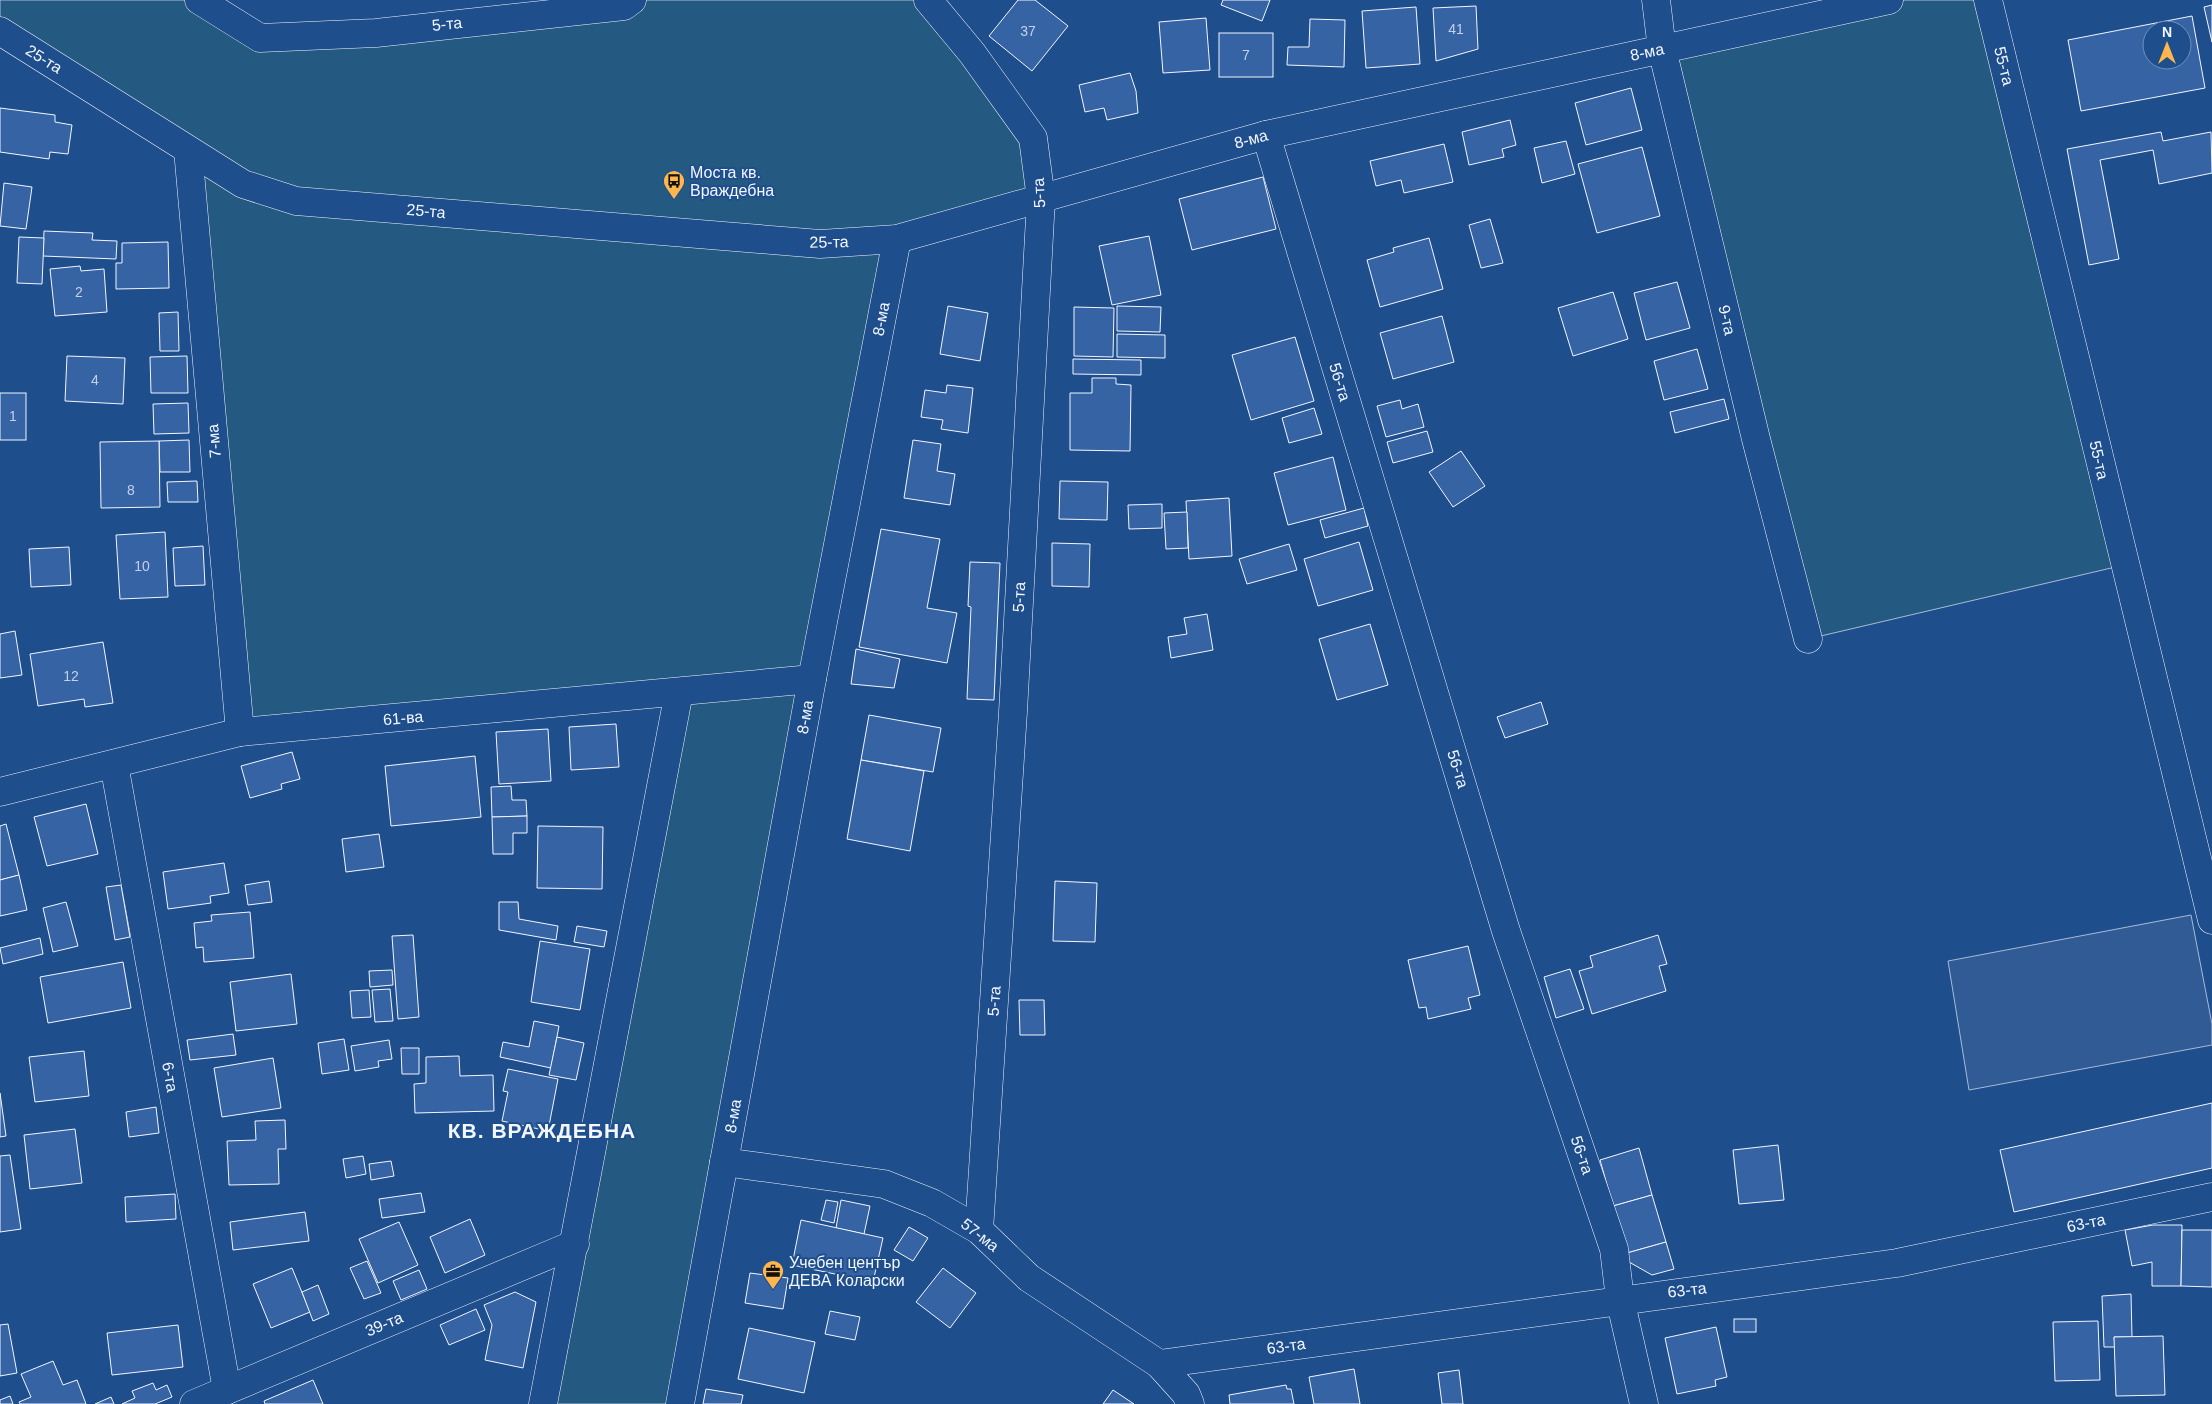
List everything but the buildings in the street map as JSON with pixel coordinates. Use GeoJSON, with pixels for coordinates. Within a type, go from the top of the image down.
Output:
{"type":"FeatureCollection","features":[{"type":"Feature","properties":{"kind":"street","name":"5-та"},"geometry":{"type":"LineString","coordinates":[[199,0],[260,38],[376,34],[624,6],[632,0]]}},
{"type":"Feature","properties":{"kind":"street","name":"5-та"},"geometry":{"type":"LineString","coordinates":[[928,0],[972,53],[1034,138],[1041,199],[1013,712],[979,1230]]}},
{"type":"Feature","properties":{"kind":"street","name":"9-та"},"geometry":{"type":"LineString","coordinates":[[1656,0],[1662,49],[1756,439],[1808,639]]}},
{"type":"Feature","properties":{"kind":"street","name":"8-ма"},"geometry":{"type":"LineString","coordinates":[[680,1404],[812,679],[897,239],[1266,135],[1889,0]]}},
{"type":"Feature","properties":{"kind":"street","name":"55-та"},"geometry":{"type":"LineString","coordinates":[[1988,0],[2212,920]]}},
{"type":"Feature","properties":{"kind":"street","name":"25-та"},"geometry":{"type":"LineString","coordinates":[[0,31],[244,184],[296,201],[820,244],[897,239]]}},
{"type":"Feature","properties":{"kind":"street","name":"56-та"},"geometry":{"type":"LineString","coordinates":[[1266,135],[1506,931],[1614,1249],[1620,1299],[1644,1404]]}},
{"type":"Feature","properties":{"kind":"street","name":"7-ма"},"geometry":{"type":"LineString","coordinates":[[188,150],[240,732]]}},
{"type":"Feature","properties":{"kind":"street","name":"61-ва"},"geometry":{"type":"LineString","coordinates":[[0,792],[240,732],[812,679]]}},
{"type":"Feature","properties":{"kind":"street"},"geometry":{"type":"LineString","coordinates":[[543,1404],[679,692]]}},
{"type":"Feature","properties":{"kind":"street","name":"6-та"},"geometry":{"type":"LineString","coordinates":[[114,764],[227,1390]]}},
{"type":"Feature","properties":{"kind":"street","name":"57-ма"},"geometry":{"type":"LineString","coordinates":[[724,1162],[884,1184],[932,1203],[979,1230],[1029,1278],[1159,1364],[1186,1394],[1190,1404]]}},
{"type":"Feature","properties":{"kind":"street","name":"63-та"},"geometry":{"type":"LineString","coordinates":[[1159,1364],[1620,1299],[1896,1263],[2212,1197]]}},
{"type":"Feature","properties":{"kind":"street","name":"39-та"},"geometry":{"type":"LineString","coordinates":[[194,1404],[575,1244]]}},
{"type":"Feature","properties":{"kind":"shaded area"},"geometry":{"type":"Polygon","coordinates":[[[0,0],[199,0],[260,38],[632,0],[928,0],[1033,138],[1041,199],[897,239],[680,1404],[543,1404],[679,693],[240,732],[188,150],[0,31],[0,0]]]}},
{"type":"Feature","properties":{"kind":"shaded area"},"geometry":{"type":"Polygon","coordinates":[[[1889,0],[1988,0],[2124,565],[1808,639],[1662,49],[1889,0]]]}},
{"type":"Feature","properties":{"kind":"shaded area"},"geometry":{"type":"Polygon","coordinates":[[[2191,915],[2212,1024],[2212,1045],[1969,1090],[1948,961],[2191,915]]]}},
{"type":"Feature","properties":{"kind":"place","name":"Моста кв. Враждебна"},"geometry":{"type":"Point","coordinates":[674,200]}},
{"type":"Feature","properties":{"kind":"place","name":"Учебен център ДЕВА Коларски"},"geometry":{"type":"Point","coordinates":[773,1290]}},
{"type":"Feature","properties":{"kind":"district","name":"КВ. ВРАЖДЕБНА"},"geometry":{"type":"Point","coordinates":[542,1130]}}]}
